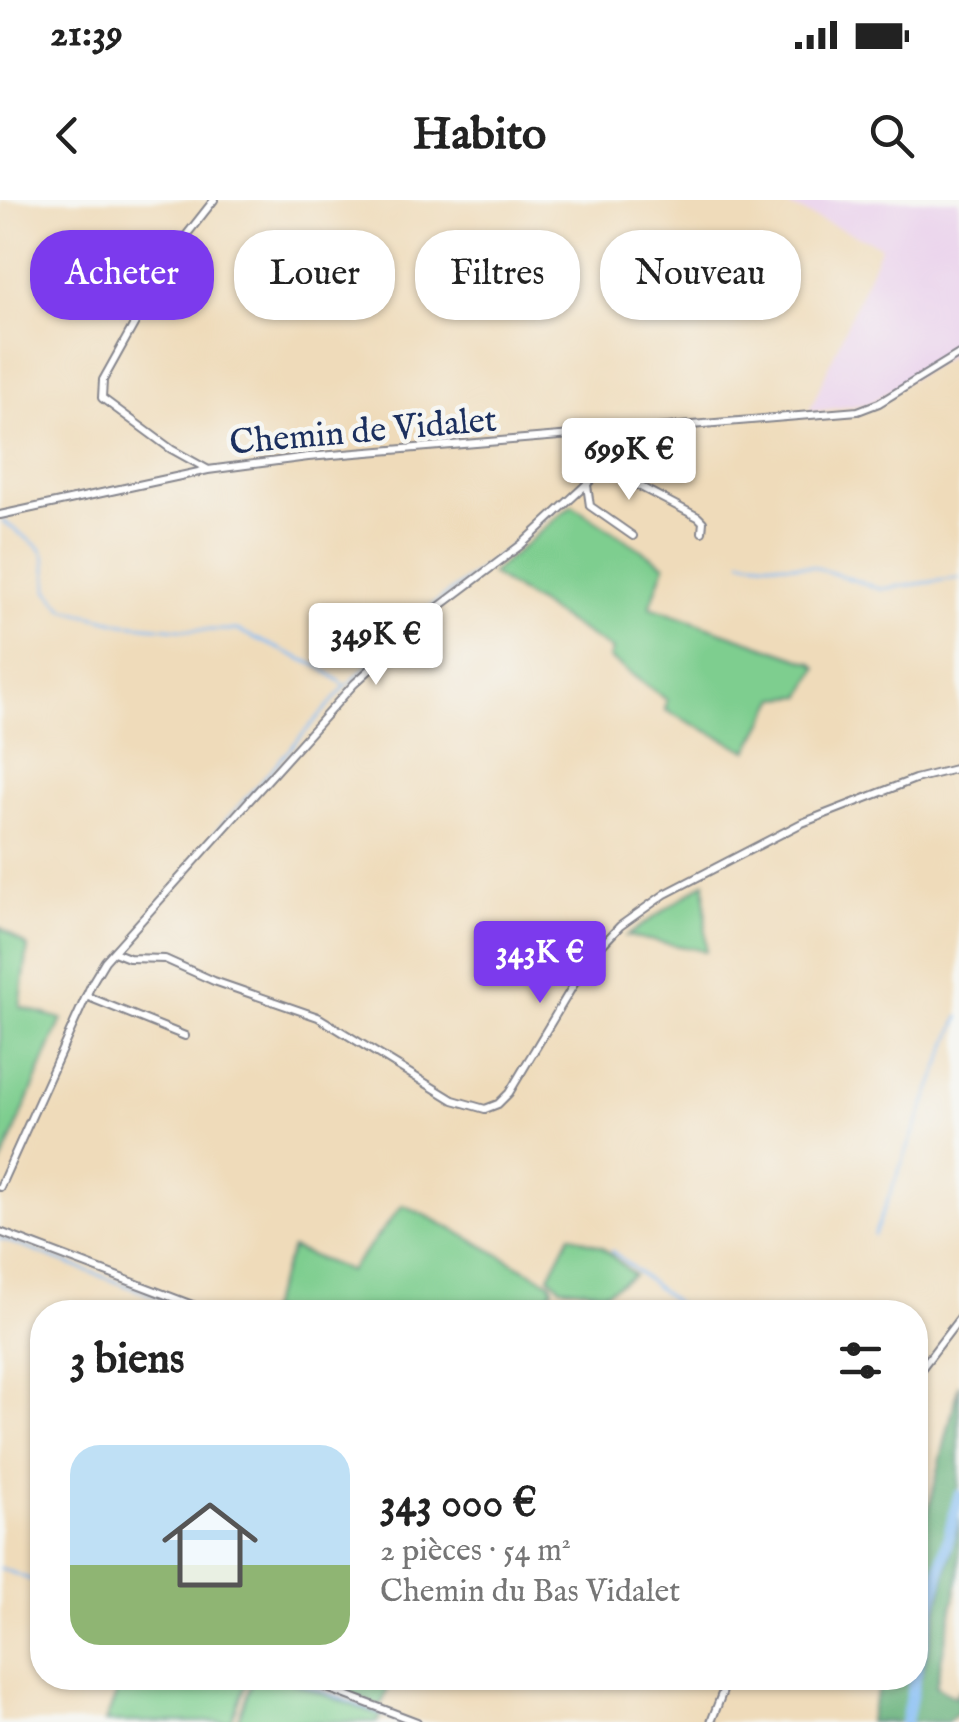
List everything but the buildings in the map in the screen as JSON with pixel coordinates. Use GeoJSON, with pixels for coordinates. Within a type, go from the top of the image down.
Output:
{"type":"FeatureCollection","features":[{"type":"Feature","properties":{"kind":"street"},"geometry":{"type":"LineString","coordinates":[[208,470],[138,426],[100,393],[102,380],[176,247],[214,200]]}},
{"type":"Feature","properties":{"kind":"street","name":"Chemin de Vidalet"},"geometry":{"type":"LineString","coordinates":[[0,515],[208,470],[308,457],[858,412],[959,354]]}},
{"type":"Feature","properties":{"kind":"street"},"geometry":{"type":"LineString","coordinates":[[0,1188],[86,996],[114,952],[354,684],[436,609],[520,545],[645,430]]}},
{"type":"Feature","properties":{"kind":"street"},"geometry":{"type":"LineString","coordinates":[[614,458],[616,474],[698,517],[703,522],[702,532]]}},
{"type":"Feature","properties":{"kind":"street"},"geometry":{"type":"LineString","coordinates":[[587,484],[590,506],[633,536]]}},
{"type":"Feature","properties":{"kind":"street"},"geometry":{"type":"LineString","coordinates":[[114,952],[129,958],[166,959],[214,982],[318,1016],[436,1090],[485,1109],[510,1093],[589,959],[620,926],[650,904],[802,824],[916,779],[959,768]]}},
{"type":"Feature","properties":{"kind":"street"},"geometry":{"type":"LineString","coordinates":[[86,996],[185,1036]]}},
{"type":"Feature","properties":{"kind":"street"},"geometry":{"type":"LineString","coordinates":[[0,1232],[178,1300]]}},
{"type":"Feature","properties":{"kind":"street"},"geometry":{"type":"LineString","coordinates":[[928,1359],[959,1319]]}},
{"type":"Feature","properties":{"kind":"street"},"geometry":{"type":"LineString","coordinates":[[333,1690],[417,1722]]}},
{"type":"Feature","properties":{"kind":"street"},"geometry":{"type":"LineString","coordinates":[[712,1722],[724,1690]]}},
{"type":"Feature","properties":{"kind":"shaded area"},"geometry":{"type":"Polygon","coordinates":[[[774,200],[959,200],[959,350],[868,404],[809,412],[881,246],[774,200]]]}},
{"type":"Feature","properties":{"kind":"green space"},"geometry":{"type":"Polygon","coordinates":[[[572,505],[665,565],[650,607],[813,663],[817,668],[803,696],[777,698],[748,751],[665,710],[667,700],[609,658],[612,650],[491,574],[572,505]]]}},
{"type":"Feature","properties":{"kind":"green space"},"geometry":{"type":"Polygon","coordinates":[[[705,882],[706,951],[627,936],[705,882]]]}},
{"type":"Feature","properties":{"kind":"green space"},"geometry":{"type":"Polygon","coordinates":[[[0,927],[28,947],[20,1007],[62,1019],[0,1167],[0,927]]]}},
{"type":"Feature","properties":{"kind":"green space"},"geometry":{"type":"Polygon","coordinates":[[[403,1205],[550,1282],[553,1289],[544,1300],[272,1300],[292,1248],[349,1271],[403,1205]]]}},
{"type":"Feature","properties":{"kind":"green space"},"geometry":{"type":"Polygon","coordinates":[[[570,1235],[602,1247],[634,1275],[606,1292],[560,1287],[549,1276],[570,1235]]]}},
{"type":"Feature","properties":{"kind":"green space"},"geometry":{"type":"Polygon","coordinates":[[[959,1384],[959,1485],[928,1608],[928,1512],[959,1384]]]}},
{"type":"Feature","properties":{"kind":"green space"},"geometry":{"type":"Polygon","coordinates":[[[959,1518],[959,1576],[936,1686],[955,1697],[959,1689],[959,1712],[947,1722],[910,1722],[918,1690],[928,1690],[928,1647],[959,1518]]]}},
{"type":"Feature","properties":{"kind":"green space"},"geometry":{"type":"Polygon","coordinates":[[[118,1690],[243,1690],[231,1722],[105,1722],[118,1690]]]}},
{"type":"Feature","properties":{"kind":"green space"},"geometry":{"type":"Polygon","coordinates":[[[249,1690],[312,1690],[381,1716],[378,1722],[237,1722],[249,1690]]]}},
{"type":"Feature","properties":{"kind":"green space"},"geometry":{"type":"Polygon","coordinates":[[[340,1690],[387,1690],[381,1706],[340,1690]]]}},
{"type":"Feature","properties":{"kind":"green space"},"geometry":{"type":"Polygon","coordinates":[[[878,1690],[909,1690],[902,1722],[868,1722],[878,1690]]]}},
{"type":"Feature","properties":{"kind":"waterway"},"geometry":{"type":"LineString","coordinates":[[349,684],[425,611],[509,548],[560,503]]}},
{"type":"Feature","properties":{"kind":"waterway"},"geometry":{"type":"LineString","coordinates":[[3,521],[40,548],[45,558],[48,590],[64,609],[124,624],[237,630],[322,668],[346,686],[214,834]]}},
{"type":"Feature","properties":{"kind":"waterway"},"geometry":{"type":"LineString","coordinates":[[742,560],[814,567],[881,589],[959,578]]}},
{"type":"Feature","properties":{"kind":"waterway"},"geometry":{"type":"LineString","coordinates":[[874,1235],[959,1017]]}},
{"type":"Feature","properties":{"kind":"waterway"},"geometry":{"type":"LineString","coordinates":[[0,1238],[165,1300]]}},
{"type":"Feature","properties":{"kind":"waterway"},"geometry":{"type":"LineString","coordinates":[[612,1251],[672,1300]]}},
{"type":"Feature","properties":{"kind":"waterway"},"geometry":{"type":"LineString","coordinates":[[928,1617],[959,1496]]}},
{"type":"Feature","properties":{"kind":"waterway"},"geometry":{"type":"LineString","coordinates":[[0,1568],[30,1579]]}},
{"type":"Feature","properties":{"kind":"waterway"},"geometry":{"type":"LineString","coordinates":[[928,1588],[935,1591]]}},
{"type":"Feature","properties":{"kind":"waterway"},"geometry":{"type":"LineString","coordinates":[[320,1690],[404,1722]]}},
{"type":"Feature","properties":{"kind":"waterway"},"geometry":{"type":"LineString","coordinates":[[906,1722],[912,1690]]}}]}
